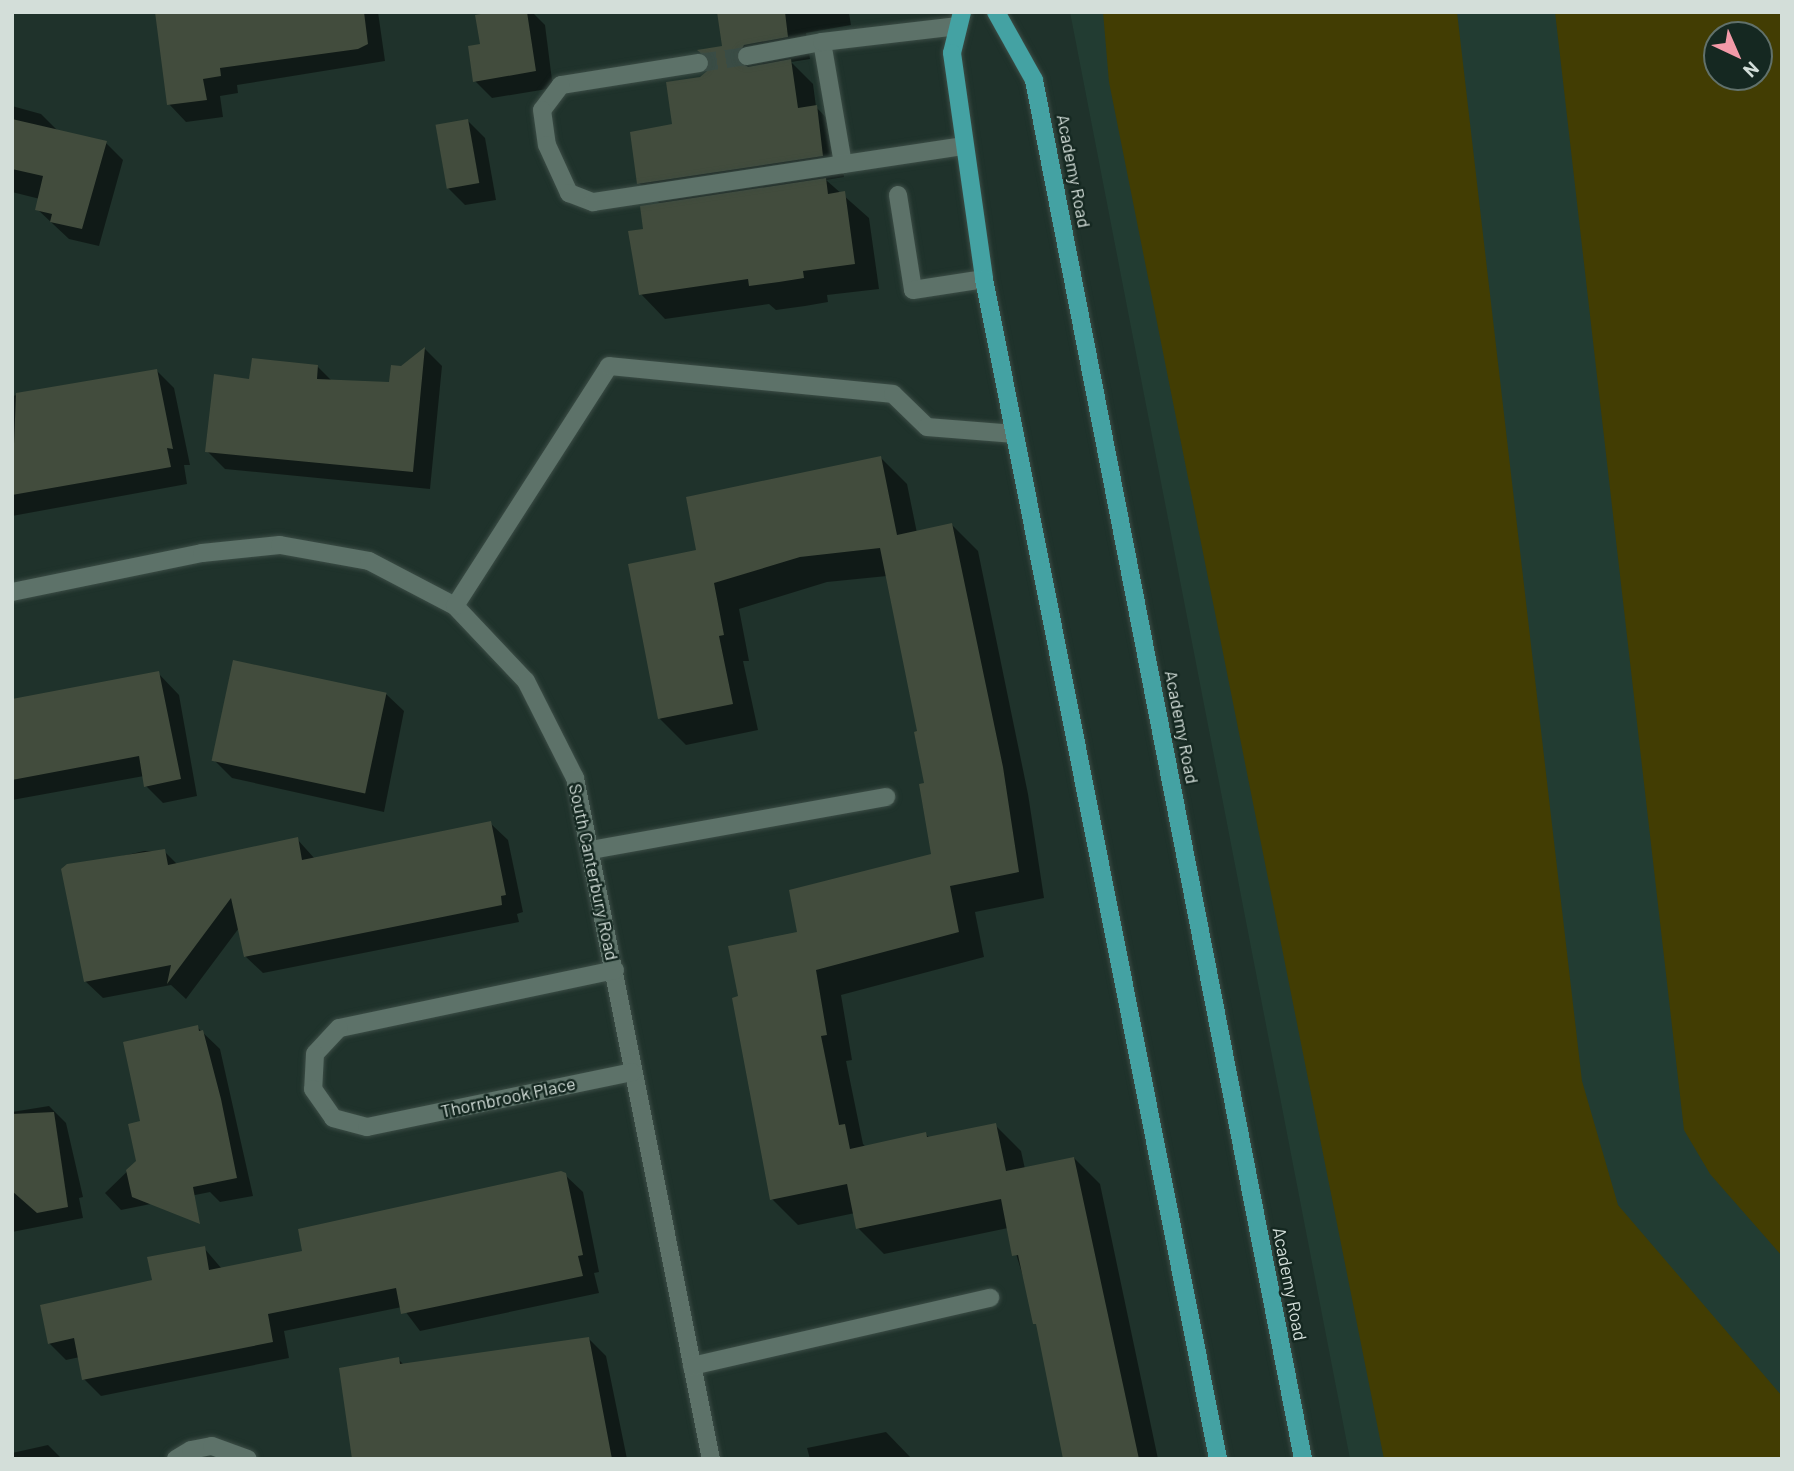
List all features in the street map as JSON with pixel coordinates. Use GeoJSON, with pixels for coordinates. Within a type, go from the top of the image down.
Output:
{"type":"FeatureCollection","features":[{"type":"Feature","properties":{"kind":"main road","name":"Academy Road"},"geometry":{"type":"LineString","coordinates":[[996,12],[1034,80],[1303,1459]]}},
{"type":"Feature","properties":{"kind":"main road"},"geometry":{"type":"LineString","coordinates":[[960,19],[952,53],[962,146],[984,279],[1218,1459]]}},
{"type":"Feature","properties":{"kind":"street"},"geometry":{"type":"LineString","coordinates":[[747,56],[960,19]]}},
{"type":"Feature","properties":{"kind":"street"},"geometry":{"type":"LineString","coordinates":[[822,42],[843,164]]}},
{"type":"Feature","properties":{"kind":"street"},"geometry":{"type":"LineString","coordinates":[[699,64],[561,85],[542,110],[547,145],[569,193],[593,202],[962,146]]}},
{"type":"Feature","properties":{"kind":"street"},"geometry":{"type":"LineString","coordinates":[[898,195],[913,290],[984,279]]}},
{"type":"Feature","properties":{"kind":"street"},"geometry":{"type":"LineString","coordinates":[[455,606],[610,366],[893,394],[927,427],[1015,434]]}},
{"type":"Feature","properties":{"kind":"street","name":"South Canterbury Road"},"geometry":{"type":"LineString","coordinates":[[12,592],[202,553],[280,545],[369,561],[455,606],[526,681],[575,778],[710,1459]]}},
{"type":"Feature","properties":{"kind":"street"},"geometry":{"type":"LineString","coordinates":[[591,850],[886,797]]}},
{"type":"Feature","properties":{"kind":"street","name":"Thornbrook Place"},"geometry":{"type":"LineString","coordinates":[[615,970],[339,1028],[325,1039],[313,1063],[313,1090],[320,1106],[349,1126],[384,1123],[632,1072]]}},
{"type":"Feature","properties":{"kind":"street"},"geometry":{"type":"LineString","coordinates":[[692,1366],[990,1298]]}},
{"type":"Feature","properties":{"kind":"street"},"geometry":{"type":"LineString","coordinates":[[176,1459],[191,1450],[212,1446],[248,1459]]}},
{"type":"Feature","properties":{"kind":"shaded area"},"geometry":{"type":"Polygon","coordinates":[[[1070,12],[1782,12],[1782,1459],[1350,1459],[1070,12]]]}},
{"type":"Feature","properties":{"kind":"shaded area"},"geometry":{"type":"Polygon","coordinates":[[[1103,12],[1457,12],[1582,1081],[1618,1205],[1782,1396],[1782,1459],[1384,1459],[1109,82],[1103,12]]]}},
{"type":"Feature","properties":{"kind":"shaded area"},"geometry":{"type":"Polygon","coordinates":[[[1555,12],[1782,12],[1782,1256],[1710,1174],[1684,1130],[1555,12]]]}},
{"type":"Feature","properties":{"kind":"building"},"geometry":{"type":"Polygon","coordinates":[[[155,12],[364,12],[368,44],[358,49],[220,68],[221,76],[203,79],[207,100],[167,105],[155,12]]]}},
{"type":"Feature","properties":{"kind":"building"},"geometry":{"type":"Polygon","coordinates":[[[527,12],[536,71],[473,82],[468,46],[480,44],[475,15],[527,12]]]}},
{"type":"Feature","properties":{"kind":"building"},"geometry":{"type":"Polygon","coordinates":[[[717,12],[785,12],[788,37],[744,45],[736,59],[748,67],[791,59],[798,108],[817,105],[823,156],[637,184],[630,132],[672,124],[666,82],[700,77],[707,71],[710,61],[697,50],[722,46],[717,12]]]}},
{"type":"Feature","properties":{"kind":"building"},"geometry":{"type":"Polygon","coordinates":[[[12,119],[107,141],[82,229],[50,222],[52,214],[35,210],[43,176],[12,169],[12,119]]]}},
{"type":"Feature","properties":{"kind":"building"},"geometry":{"type":"Polygon","coordinates":[[[468,119],[479,183],[447,189],[436,125],[468,119]]]}},
{"type":"Feature","properties":{"kind":"building"},"geometry":{"type":"Polygon","coordinates":[[[826,178],[828,194],[845,191],[855,264],[803,271],[804,278],[779,282],[749,286],[748,279],[639,295],[628,231],[643,229],[640,206],[826,178]]]}},
{"type":"Feature","properties":{"kind":"building"},"geometry":{"type":"Polygon","coordinates":[[[425,347],[413,472],[205,452],[214,374],[249,379],[252,358],[318,365],[317,379],[389,382],[391,365],[401,366],[425,347]]]}},
{"type":"Feature","properties":{"kind":"building"},"geometry":{"type":"Polygon","coordinates":[[[157,369],[173,449],[167,448],[171,467],[12,495],[16,393],[157,369]]]}},
{"type":"Feature","properties":{"kind":"building"},"geometry":{"type":"Polygon","coordinates":[[[881,456],[897,535],[952,523],[1003,767],[1019,872],[950,886],[959,932],[816,970],[827,1035],[821,1036],[839,1125],[845,1124],[850,1149],[926,1132],[927,1137],[996,1123],[1006,1171],[1074,1157],[1139,1459],[1063,1459],[1036,1324],[1033,1324],[1018,1255],[1012,1256],[1001,1199],[856,1229],[847,1184],[770,1200],[732,998],[738,996],[728,946],[797,932],[789,890],[931,854],[919,784],[924,783],[914,732],[917,731],[880,548],[800,557],[714,583],[724,635],[719,636],[733,704],[658,719],[628,564],[696,550],[686,497],[881,456]]]}},
{"type":"Feature","properties":{"kind":"building"},"geometry":{"type":"Polygon","coordinates":[[[233,660],[387,693],[365,793],[212,761],[233,660]]]}},
{"type":"Feature","properties":{"kind":"building"},"geometry":{"type":"Polygon","coordinates":[[[159,671],[181,779],[144,787],[139,756],[12,780],[12,699],[159,671]]]}},
{"type":"Feature","properties":{"kind":"building"},"geometry":{"type":"Polygon","coordinates":[[[491,821],[506,895],[501,896],[502,905],[244,957],[231,898],[167,984],[171,965],[84,982],[61,869],[67,864],[165,849],[168,865],[298,837],[302,860],[491,821]]]}},
{"type":"Feature","properties":{"kind":"building"},"geometry":{"type":"Polygon","coordinates":[[[198,1025],[199,1031],[203,1030],[221,1099],[237,1178],[193,1187],[200,1224],[132,1197],[126,1170],[136,1161],[128,1124],[140,1121],[123,1042],[198,1025]]]}},
{"type":"Feature","properties":{"kind":"building"},"geometry":{"type":"Polygon","coordinates":[[[54,1112],[68,1207],[37,1213],[12,1191],[12,1114],[54,1112]]]}},
{"type":"Feature","properties":{"kind":"building"},"geometry":{"type":"Polygon","coordinates":[[[561,1171],[566,1173],[583,1255],[578,1256],[583,1276],[401,1314],[396,1288],[268,1314],[273,1342],[82,1380],[74,1338],[48,1344],[40,1305],[152,1280],[147,1257],[205,1246],[209,1270],[302,1251],[298,1229],[561,1171]]]}},
{"type":"Feature","properties":{"kind":"building"},"geometry":{"type":"Polygon","coordinates":[[[589,1337],[612,1459],[352,1459],[339,1368],[399,1357],[400,1364],[589,1337]]]}},
{"type":"Feature","properties":{"kind":"tunnel"},"geometry":{"type":"LineString","coordinates":[[699,63],[747,56]]}}]}
